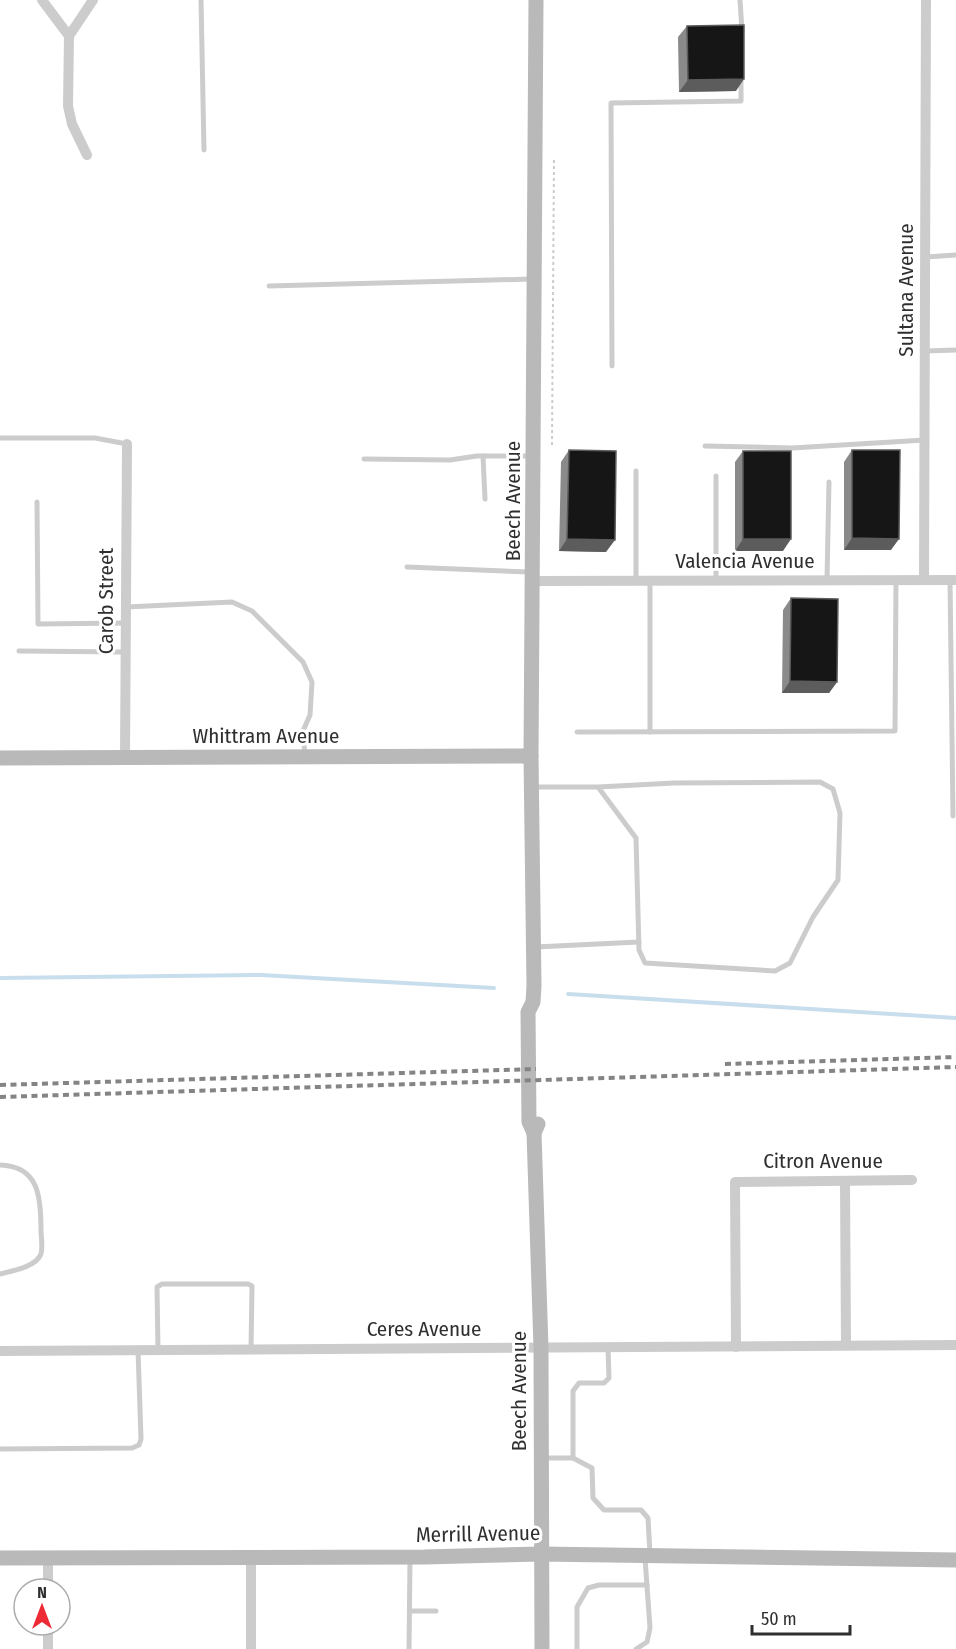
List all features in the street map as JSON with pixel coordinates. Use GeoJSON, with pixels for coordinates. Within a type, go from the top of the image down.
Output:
{"type":"FeatureCollection","features":[{"type":"Feature","properties":{"kind":"main road","name":"Beech Avenue"},"geometry":{"type":"LineString","coordinates":[[536,0],[533,279],[534,576],[531,756],[533,994],[537,1011],[538,1069],[538,1124],[534,1133],[541,1348],[542,1649]]}},
{"type":"Feature","properties":{"kind":"main road","name":"Whittram Avenue"},"geometry":{"type":"LineString","coordinates":[[0,758],[531,756]]}},
{"type":"Feature","properties":{"kind":"main road","name":"Merrill Avenue"},"geometry":{"type":"LineString","coordinates":[[0,1558],[410,1557],[541,1554],[956,1560]]}},
{"type":"Feature","properties":{"kind":"street"},"geometry":{"type":"LineString","coordinates":[[42,0],[69,36]]}},
{"type":"Feature","properties":{"kind":"street"},"geometry":{"type":"LineString","coordinates":[[87,155],[72,124],[68,106],[69,36],[93,0]]}},
{"type":"Feature","properties":{"kind":"street","name":"Sultana Avenue"},"geometry":{"type":"LineString","coordinates":[[924,580],[926,0]]}},
{"type":"Feature","properties":{"kind":"street","name":"Carob Street"},"geometry":{"type":"LineString","coordinates":[[124,757],[127,444]]}},
{"type":"Feature","properties":{"kind":"street","name":"Valencia Avenue"},"geometry":{"type":"LineString","coordinates":[[534,576],[636,581],[953,580]]}},
{"type":"Feature","properties":{"kind":"street","name":"Citron Avenue"},"geometry":{"type":"LineString","coordinates":[[736,1347],[735,1182],[912,1180]]}},
{"type":"Feature","properties":{"kind":"street"},"geometry":{"type":"LineString","coordinates":[[845,1181],[846,1345]]}},
{"type":"Feature","properties":{"kind":"street","name":"Ceres Avenue"},"geometry":{"type":"LineString","coordinates":[[0,1351],[956,1345]]}},
{"type":"Feature","properties":{"kind":"street"},"geometry":{"type":"LineString","coordinates":[[251,1557],[251,1649]]}},
{"type":"Feature","properties":{"kind":"street"},"geometry":{"type":"LineString","coordinates":[[48,1558],[48,1577]]}},
{"type":"Feature","properties":{"kind":"lane"},"geometry":{"type":"LineString","coordinates":[[201,0],[204,150]]}},
{"type":"Feature","properties":{"kind":"lane"},"geometry":{"type":"LineString","coordinates":[[741,0],[742,43]]}},
{"type":"Feature","properties":{"kind":"lane"},"geometry":{"type":"LineString","coordinates":[[612,366],[611,103],[741,101],[741,66]]}},
{"type":"Feature","properties":{"kind":"lane"},"geometry":{"type":"LineString","coordinates":[[926,257],[956,255]]}},
{"type":"Feature","properties":{"kind":"lane"},"geometry":{"type":"LineString","coordinates":[[269,286],[533,279]]}},
{"type":"Feature","properties":{"kind":"lane"},"geometry":{"type":"LineString","coordinates":[[925,351],[956,350]]}},
{"type":"Feature","properties":{"kind":"lane"},"geometry":{"type":"LineString","coordinates":[[0,438],[95,438],[127,444]]}},
{"type":"Feature","properties":{"kind":"lane"},"geometry":{"type":"LineString","coordinates":[[705,446],[804,447],[925,440]]}},
{"type":"Feature","properties":{"kind":"lane"},"geometry":{"type":"LineString","coordinates":[[364,459],[450,460],[483,456],[534,456]]}},
{"type":"Feature","properties":{"kind":"lane"},"geometry":{"type":"LineString","coordinates":[[483,456],[485,499]]}},
{"type":"Feature","properties":{"kind":"lane"},"geometry":{"type":"LineString","coordinates":[[636,471],[636,581]]}},
{"type":"Feature","properties":{"kind":"lane"},"geometry":{"type":"LineString","coordinates":[[716,476],[716,580]]}},
{"type":"Feature","properties":{"kind":"lane"},"geometry":{"type":"LineString","coordinates":[[827,580],[829,482]]}},
{"type":"Feature","properties":{"kind":"lane"},"geometry":{"type":"LineString","coordinates":[[37,502],[38,624],[125,623]]}},
{"type":"Feature","properties":{"kind":"lane"},"geometry":{"type":"LineString","coordinates":[[407,567],[534,576]]}},
{"type":"Feature","properties":{"kind":"lane"},"geometry":{"type":"LineString","coordinates":[[577,732],[895,731],[896,580]]}},
{"type":"Feature","properties":{"kind":"lane"},"geometry":{"type":"LineString","coordinates":[[953,580],[953,816]]}},
{"type":"Feature","properties":{"kind":"lane"},"geometry":{"type":"LineString","coordinates":[[650,581],[650,732]]}},
{"type":"Feature","properties":{"kind":"lane"},"geometry":{"type":"LineString","coordinates":[[126,607],[232,602],[252,612],[303,662],[312,682],[310,716],[303,730],[305,757]]}},
{"type":"Feature","properties":{"kind":"lane"},"geometry":{"type":"LineString","coordinates":[[19,651],[125,652]]}},
{"type":"Feature","properties":{"kind":"lane"},"geometry":{"type":"LineString","coordinates":[[532,787],[820,782],[834,789],[840,813],[838,880],[813,917],[789,963],[784,968],[764,971],[645,963],[641,957],[639,942],[636,838],[598,787]]}},
{"type":"Feature","properties":{"kind":"lane"},"geometry":{"type":"LineString","coordinates":[[533,947],[639,942]]}},
{"type":"Feature","properties":{"kind":"lane"},"geometry":{"type":"LineString","coordinates":[[0,1165],[16,1165],[30,1177],[38,1191],[41,1219],[41,1253],[37,1259],[26,1266],[0,1274]]}},
{"type":"Feature","properties":{"kind":"lane"},"geometry":{"type":"LineString","coordinates":[[158,1350],[157,1287],[162,1284],[248,1284],[252,1286],[250,1350]]}},
{"type":"Feature","properties":{"kind":"lane"},"geometry":{"type":"LineString","coordinates":[[573,1458],[573,1391],[579,1383],[604,1383],[609,1378],[608,1348]]}},
{"type":"Feature","properties":{"kind":"lane"},"geometry":{"type":"LineString","coordinates":[[0,1449],[132,1448],[138,1445],[141,1439],[138,1350]]}},
{"type":"Feature","properties":{"kind":"lane"},"geometry":{"type":"LineString","coordinates":[[541,1458],[573,1458],[592,1468],[593,1498],[604,1510],[641,1510],[648,1518],[647,1585],[650,1628],[647,1642],[636,1649]]}},
{"type":"Feature","properties":{"kind":"lane"},"geometry":{"type":"LineString","coordinates":[[409,1649],[410,1557]]}},
{"type":"Feature","properties":{"kind":"lane"},"geometry":{"type":"LineString","coordinates":[[577,1649],[577,1607],[588,1588],[599,1585],[647,1585]]}},
{"type":"Feature","properties":{"kind":"lane"},"geometry":{"type":"LineString","coordinates":[[410,1611],[436,1611]]}},
{"type":"Feature","properties":{"kind":"path"},"geometry":{"type":"LineString","coordinates":[[552,445],[554,157]]}},
{"type":"Feature","properties":{"kind":"building"},"geometry":{"type":"Polygon","coordinates":[[[744,25],[744,79],[688,80],[687,26],[744,25]]]}},
{"type":"Feature","properties":{"kind":"building"},"geometry":{"type":"Polygon","coordinates":[[[569,450],[616,451],[615,540],[567,539],[569,450]]]}},
{"type":"Feature","properties":{"kind":"building"},"geometry":{"type":"Polygon","coordinates":[[[852,450],[900,450],[899,539],[852,538],[852,450]]]}},
{"type":"Feature","properties":{"kind":"building"},"geometry":{"type":"Polygon","coordinates":[[[743,451],[791,451],[791,539],[743,539],[743,451]]]}},
{"type":"Feature","properties":{"kind":"building"},"geometry":{"type":"Polygon","coordinates":[[[791,598],[838,599],[837,682],[790,681],[791,598]]]}},
{"type":"Feature","properties":{"kind":"waterway"},"geometry":{"type":"LineString","coordinates":[[0,978],[261,975],[494,988]]}},
{"type":"Feature","properties":{"kind":"waterway"},"geometry":{"type":"LineString","coordinates":[[568,994],[956,1018]]}},
{"type":"Feature","properties":{"kind":"railway"},"geometry":{"type":"LineString","coordinates":[[725,1064],[956,1057]]}},
{"type":"Feature","properties":{"kind":"railway"},"geometry":{"type":"LineString","coordinates":[[0,1097],[956,1067]]}},
{"type":"Feature","properties":{"kind":"railway"},"geometry":{"type":"LineString","coordinates":[[0,1085],[536,1069]]}}]}
